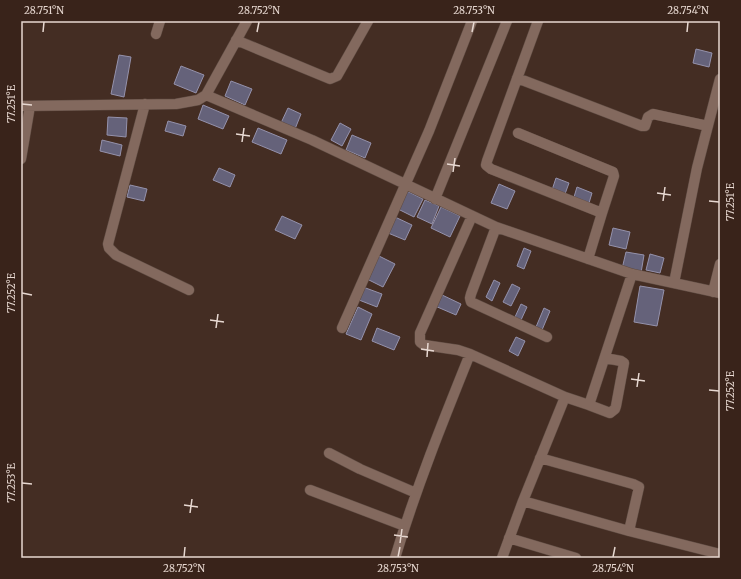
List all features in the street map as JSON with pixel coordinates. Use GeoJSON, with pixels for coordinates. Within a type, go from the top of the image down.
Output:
{"type":"FeatureCollection","features":[{"type":"Feature","properties":{"kind":"street"},"geometry":{"type":"LineString","coordinates":[[156,34],[160,21]]}},
{"type":"Feature","properties":{"kind":"street"},"geometry":{"type":"LineString","coordinates":[[21,160],[26,106],[145,104],[188,102],[198,100],[206,95],[246,21]]}},
{"type":"Feature","properties":{"kind":"street"},"geometry":{"type":"LineString","coordinates":[[236,40],[330,79],[337,76],[368,21]]}},
{"type":"Feature","properties":{"kind":"street"},"geometry":{"type":"LineString","coordinates":[[342,328],[429,131],[472,21]]}},
{"type":"Feature","properties":{"kind":"street"},"geometry":{"type":"LineString","coordinates":[[435,199],[507,21]]}},
{"type":"Feature","properties":{"kind":"street"},"geometry":{"type":"LineString","coordinates":[[538,21],[486,161],[486,165],[491,169],[602,213]]}},
{"type":"Feature","properties":{"kind":"street"},"geometry":{"type":"LineString","coordinates":[[517,78],[642,126],[645,126],[648,117],[653,114],[708,126]]}},
{"type":"Feature","properties":{"kind":"street"},"geometry":{"type":"LineString","coordinates":[[674,283],[697,168],[720,79]]}},
{"type":"Feature","properties":{"kind":"street"},"geometry":{"type":"LineString","coordinates":[[206,95],[312,140],[496,227],[632,274],[717,293],[720,264]]}},
{"type":"Feature","properties":{"kind":"street"},"geometry":{"type":"LineString","coordinates":[[145,104],[108,244],[109,248],[116,255],[189,290]]}},
{"type":"Feature","properties":{"kind":"street"},"geometry":{"type":"LineString","coordinates":[[518,133],[614,172],[588,259]]}},
{"type":"Feature","properties":{"kind":"street"},"geometry":{"type":"LineString","coordinates":[[472,216],[420,334],[420,342],[424,345],[458,350],[470,354],[565,396],[610,412],[613,411],[616,406],[624,363],[605,358]]}},
{"type":"Feature","properties":{"kind":"street"},"geometry":{"type":"LineString","coordinates":[[496,227],[471,294],[471,302],[547,337]]}},
{"type":"Feature","properties":{"kind":"street"},"geometry":{"type":"LineString","coordinates":[[589,405],[632,274]]}},
{"type":"Feature","properties":{"kind":"street"},"geometry":{"type":"LineString","coordinates":[[395,558],[404,526],[434,441],[470,354]]}},
{"type":"Feature","properties":{"kind":"street"},"geometry":{"type":"LineString","coordinates":[[502,558],[565,396]]}},
{"type":"Feature","properties":{"kind":"street"},"geometry":{"type":"LineString","coordinates":[[329,453],[360,469],[416,493]]}},
{"type":"Feature","properties":{"kind":"street"},"geometry":{"type":"LineString","coordinates":[[540,458],[633,484],[638,487],[629,531]]}},
{"type":"Feature","properties":{"kind":"street"},"geometry":{"type":"LineString","coordinates":[[310,490],[404,526]]}},
{"type":"Feature","properties":{"kind":"street"},"geometry":{"type":"LineString","coordinates":[[523,501],[629,531],[720,554]]}},
{"type":"Feature","properties":{"kind":"street"},"geometry":{"type":"LineString","coordinates":[[509,538],[576,558]]}},
{"type":"Feature","properties":{"kind":"building"},"geometry":{"type":"Polygon","coordinates":[[[696,49],[712,53],[709,67],[693,63],[696,49]]]}},
{"type":"Feature","properties":{"kind":"building"},"geometry":{"type":"Polygon","coordinates":[[[119,55],[131,57],[124,97],[111,94],[119,55]]]}},
{"type":"Feature","properties":{"kind":"building"},"geometry":{"type":"Polygon","coordinates":[[[181,66],[204,75],[196,93],[174,84],[181,66]]]}},
{"type":"Feature","properties":{"kind":"building"},"geometry":{"type":"Polygon","coordinates":[[[231,81],[252,89],[245,105],[225,96],[231,81]]]}},
{"type":"Feature","properties":{"kind":"building"},"geometry":{"type":"Polygon","coordinates":[[[203,105],[229,116],[223,129],[198,119],[203,105]]]}},
{"type":"Feature","properties":{"kind":"building"},"geometry":{"type":"Polygon","coordinates":[[[288,108],[301,114],[295,129],[281,123],[288,108]]]}},
{"type":"Feature","properties":{"kind":"building"},"geometry":{"type":"Polygon","coordinates":[[[108,117],[127,118],[126,137],[107,135],[108,117]]]}},
{"type":"Feature","properties":{"kind":"building"},"geometry":{"type":"Polygon","coordinates":[[[168,121],[186,126],[183,136],[165,131],[168,121]]]}},
{"type":"Feature","properties":{"kind":"building"},"geometry":{"type":"Polygon","coordinates":[[[340,123],[351,129],[342,146],[331,140],[340,123]]]}},
{"type":"Feature","properties":{"kind":"building"},"geometry":{"type":"Polygon","coordinates":[[[258,128],[287,140],[281,154],[252,142],[258,128]]]}},
{"type":"Feature","properties":{"kind":"building"},"geometry":{"type":"Polygon","coordinates":[[[352,135],[371,143],[365,158],[346,150],[352,135]]]}},
{"type":"Feature","properties":{"kind":"building"},"geometry":{"type":"Polygon","coordinates":[[[102,140],[122,145],[120,156],[100,151],[102,140]]]}},
{"type":"Feature","properties":{"kind":"building"},"geometry":{"type":"Polygon","coordinates":[[[219,168],[235,175],[230,187],[213,180],[219,168]]]}},
{"type":"Feature","properties":{"kind":"building"},"geometry":{"type":"Polygon","coordinates":[[[556,178],[569,183],[565,194],[552,190],[556,178]]]}},
{"type":"Feature","properties":{"kind":"building"},"geometry":{"type":"Polygon","coordinates":[[[499,184],[515,191],[507,209],[491,203],[499,184]]]}},
{"type":"Feature","properties":{"kind":"building"},"geometry":{"type":"Polygon","coordinates":[[[130,185],[147,189],[144,201],[127,197],[130,185]]]}},
{"type":"Feature","properties":{"kind":"building"},"geometry":{"type":"Polygon","coordinates":[[[577,187],[592,193],[589,203],[574,197],[577,187]]]}},
{"type":"Feature","properties":{"kind":"building"},"geometry":{"type":"Polygon","coordinates":[[[407,191],[423,199],[414,217],[398,209],[407,191]]]}},
{"type":"Feature","properties":{"kind":"building"},"geometry":{"type":"Polygon","coordinates":[[[425,200],[439,206],[432,224],[417,217],[425,200]]]}},
{"type":"Feature","properties":{"kind":"building"},"geometry":{"type":"Polygon","coordinates":[[[441,207],[460,216],[450,237],[431,228],[441,207]]]}},
{"type":"Feature","properties":{"kind":"building"},"geometry":{"type":"Polygon","coordinates":[[[282,216],[302,225],[295,239],[275,230],[282,216]]]}},
{"type":"Feature","properties":{"kind":"building"},"geometry":{"type":"Polygon","coordinates":[[[395,217],[412,225],[405,240],[388,233],[395,217]]]}},
{"type":"Feature","properties":{"kind":"building"},"geometry":{"type":"Polygon","coordinates":[[[613,228],[630,232],[626,249],[609,245],[613,228]]]}},
{"type":"Feature","properties":{"kind":"building"},"geometry":{"type":"Polygon","coordinates":[[[524,248],[531,251],[524,269],[517,266],[524,248]]]}},
{"type":"Feature","properties":{"kind":"building"},"geometry":{"type":"Polygon","coordinates":[[[626,252],[644,255],[641,273],[622,269],[626,252]]]}},
{"type":"Feature","properties":{"kind":"building"},"geometry":{"type":"Polygon","coordinates":[[[650,254],[664,258],[660,273],[646,270],[650,254]]]}},
{"type":"Feature","properties":{"kind":"building"},"geometry":{"type":"Polygon","coordinates":[[[379,256],[395,264],[383,287],[367,279],[379,256]]]}},
{"type":"Feature","properties":{"kind":"building"},"geometry":{"type":"Polygon","coordinates":[[[494,280],[500,283],[492,301],[486,297],[494,280]]]}},
{"type":"Feature","properties":{"kind":"building"},"geometry":{"type":"Polygon","coordinates":[[[512,284],[520,288],[511,306],[503,302],[512,284]]]}},
{"type":"Feature","properties":{"kind":"building"},"geometry":{"type":"Polygon","coordinates":[[[640,286],[664,290],[657,326],[634,322],[640,286]]]}},
{"type":"Feature","properties":{"kind":"building"},"geometry":{"type":"Polygon","coordinates":[[[363,287],[382,294],[377,307],[359,300],[363,287]]]}},
{"type":"Feature","properties":{"kind":"building"},"geometry":{"type":"Polygon","coordinates":[[[440,294],[461,304],[456,315],[435,306],[440,294]]]}},
{"type":"Feature","properties":{"kind":"building"},"geometry":{"type":"Polygon","coordinates":[[[521,304],[527,307],[521,320],[515,317],[521,304]]]}},
{"type":"Feature","properties":{"kind":"building"},"geometry":{"type":"Polygon","coordinates":[[[358,307],[372,314],[361,340],[346,334],[358,307]]]}},
{"type":"Feature","properties":{"kind":"building"},"geometry":{"type":"Polygon","coordinates":[[[544,308],[550,311],[542,330],[536,327],[544,308]]]}},
{"type":"Feature","properties":{"kind":"building"},"geometry":{"type":"Polygon","coordinates":[[[377,328],[400,337],[394,350],[372,341],[377,328]]]}},
{"type":"Feature","properties":{"kind":"building"},"geometry":{"type":"Polygon","coordinates":[[[516,337],[525,341],[518,356],[509,351],[516,337]]]}}]}
